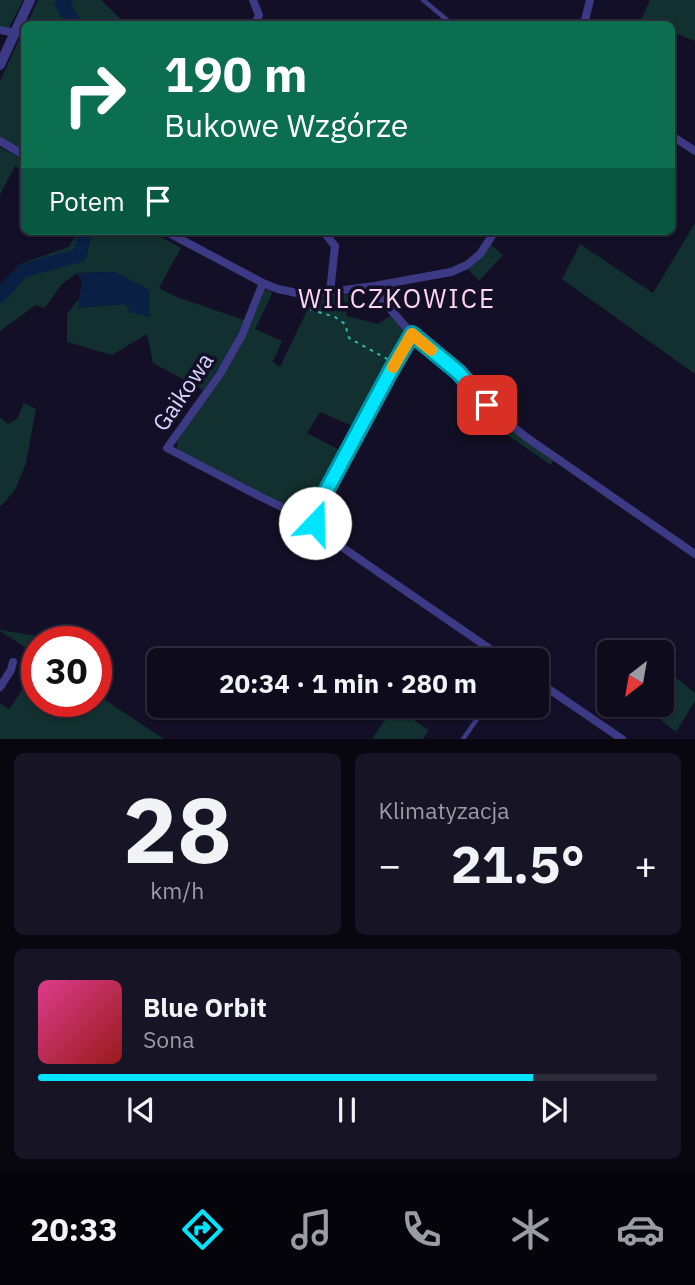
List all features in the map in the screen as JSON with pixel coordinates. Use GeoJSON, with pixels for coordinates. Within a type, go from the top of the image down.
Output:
{"type":"FeatureCollection","features":[{"type":"Feature","properties":{"kind":"street"},"geometry":{"type":"LineString","coordinates":[[0,65],[30,0]]}},
{"type":"Feature","properties":{"kind":"street"},"geometry":{"type":"LineString","coordinates":[[253,0],[259,15],[256,21]]}},
{"type":"Feature","properties":{"kind":"street"},"geometry":{"type":"LineString","coordinates":[[585,21],[590,0]]}},
{"type":"Feature","properties":{"kind":"street"},"geometry":{"type":"LineString","coordinates":[[0,30],[15,33]]}},
{"type":"Feature","properties":{"kind":"street"},"geometry":{"type":"LineString","coordinates":[[675,138],[695,151]]}},
{"type":"Feature","properties":{"kind":"street"},"geometry":{"type":"LineString","coordinates":[[0,141],[21,153]]}},
{"type":"Feature","properties":{"kind":"street"},"geometry":{"type":"LineString","coordinates":[[173,235],[263,283],[306,295],[452,272],[467,265],[480,254],[492,235]]}},
{"type":"Feature","properties":{"kind":"street"},"geometry":{"type":"LineString","coordinates":[[326,235],[335,246],[330,292]]}},
{"type":"Feature","properties":{"kind":"street","name":"Gaikowa"},"geometry":{"type":"LineString","coordinates":[[263,283],[242,335],[220,374],[167,448],[315,523]]}},
{"type":"Feature","properties":{"kind":"street"},"geometry":{"type":"LineString","coordinates":[[374,286],[412,334],[458,372],[487,405],[526,437],[695,554]]}},
{"type":"Feature","properties":{"kind":"street"},"geometry":{"type":"LineString","coordinates":[[412,334],[317,508],[315,523],[320,532],[489,648]]}},
{"type":"Feature","properties":{"kind":"street"},"geometry":{"type":"LineString","coordinates":[[0,687],[13,662]]}},
{"type":"Feature","properties":{"kind":"street"},"geometry":{"type":"LineString","coordinates":[[549,689],[622,739]]}},
{"type":"Feature","properties":{"kind":"lane"},"geometry":{"type":"LineString","coordinates":[[423,0],[448,21]]}},
{"type":"Feature","properties":{"kind":"lane"},"geometry":{"type":"LineString","coordinates":[[463,739],[477,718]]}},
{"type":"Feature","properties":{"kind":"path"},"geometry":{"type":"LineString","coordinates":[[302,307],[335,317],[345,324],[349,338],[395,363]]}},
{"type":"Feature","properties":{"kind":"green space"},"geometry":{"type":"Polygon","coordinates":[[[0,0],[23,0],[9,28],[0,27],[0,0]]]}},
{"type":"Feature","properties":{"kind":"green space"},"geometry":{"type":"Polygon","coordinates":[[[38,0],[101,0],[123,21],[28,21],[38,0]]]}},
{"type":"Feature","properties":{"kind":"green space"},"geometry":{"type":"Polygon","coordinates":[[[650,0],[695,0],[695,41],[675,33],[675,21],[641,20],[650,0]]]}},
{"type":"Feature","properties":{"kind":"green space"},"geometry":{"type":"Polygon","coordinates":[[[21,36],[21,148],[0,138],[0,81],[21,36]]]}},
{"type":"Feature","properties":{"kind":"green space"},"geometry":{"type":"Polygon","coordinates":[[[0,147],[21,158],[21,169],[15,166],[0,195],[0,147]]]}},
{"type":"Feature","properties":{"kind":"green space"},"geometry":{"type":"Polygon","coordinates":[[[695,223],[695,374],[562,279],[580,244],[653,293],[695,223]]]}},
{"type":"Feature","properties":{"kind":"green space"},"geometry":{"type":"Polygon","coordinates":[[[157,235],[181,248],[159,288],[244,320],[203,390],[153,363],[147,334],[112,355],[67,342],[67,314],[81,296],[79,308],[126,304],[115,272],[76,273],[61,285],[45,308],[36,305],[0,331],[0,284],[4,283],[20,264],[69,247],[76,236],[157,235]]]}},
{"type":"Feature","properties":{"kind":"green space"},"geometry":{"type":"Polygon","coordinates":[[[490,244],[503,255],[479,281],[468,269],[478,261],[490,244]]]}},
{"type":"Feature","properties":{"kind":"green space"},"geometry":{"type":"Polygon","coordinates":[[[265,290],[270,290],[272,294],[255,329],[282,341],[273,362],[280,367],[312,300],[351,294],[346,316],[378,324],[393,314],[407,335],[357,428],[320,412],[307,433],[345,453],[311,517],[255,492],[245,484],[185,455],[177,448],[177,439],[241,344],[265,290]]]}},
{"type":"Feature","properties":{"kind":"green space"},"geometry":{"type":"Polygon","coordinates":[[[469,389],[514,431],[553,461],[551,465],[462,404],[469,389]]]}},
{"type":"Feature","properties":{"kind":"green space"},"geometry":{"type":"Polygon","coordinates":[[[24,403],[36,409],[26,463],[15,490],[0,507],[0,417],[8,424],[17,419],[24,403]]]}},
{"type":"Feature","properties":{"kind":"green space"},"geometry":{"type":"Polygon","coordinates":[[[0,631],[21,633],[21,645],[0,631]]]}},
{"type":"Feature","properties":{"kind":"green space"},"geometry":{"type":"Polygon","coordinates":[[[674,676],[695,693],[695,701],[676,732],[658,718],[674,718],[674,676]]]}},
{"type":"Feature","properties":{"kind":"green space"},"geometry":{"type":"Polygon","coordinates":[[[21,692],[21,717],[112,717],[112,705],[164,739],[0,739],[0,703],[9,709],[21,692]]]}},
{"type":"Feature","properties":{"kind":"green space"},"geometry":{"type":"Polygon","coordinates":[[[386,718],[411,718],[429,730],[423,739],[372,739],[386,718]]]}},
{"type":"Feature","properties":{"kind":"water"},"geometry":{"type":"Polygon","coordinates":[[[115,272],[149,290],[150,317],[130,312],[125,304],[78,308],[82,280],[76,273],[115,272]]]}},
{"type":"Feature","properties":{"kind":"waterway"},"geometry":{"type":"LineString","coordinates":[[66,0],[62,4],[73,21]]}},
{"type":"Feature","properties":{"kind":"waterway"},"geometry":{"type":"LineString","coordinates":[[0,296],[22,271],[80,255],[84,235]]}},
{"type":"Feature","properties":{"kind":"slow traffic"},"geometry":{"type":"LineString","coordinates":[[393,367],[412,334],[431,350]]}},
{"type":"Feature","properties":{"kind":"district","name":"WILCZKOWICE"},"geometry":{"type":"Point","coordinates":[397,299]}},
{"type":"Feature","properties":{"kind":"route"},"geometry":{"type":"LineString","coordinates":[[315,523],[317,508],[412,334],[458,372],[487,405]]}}]}
